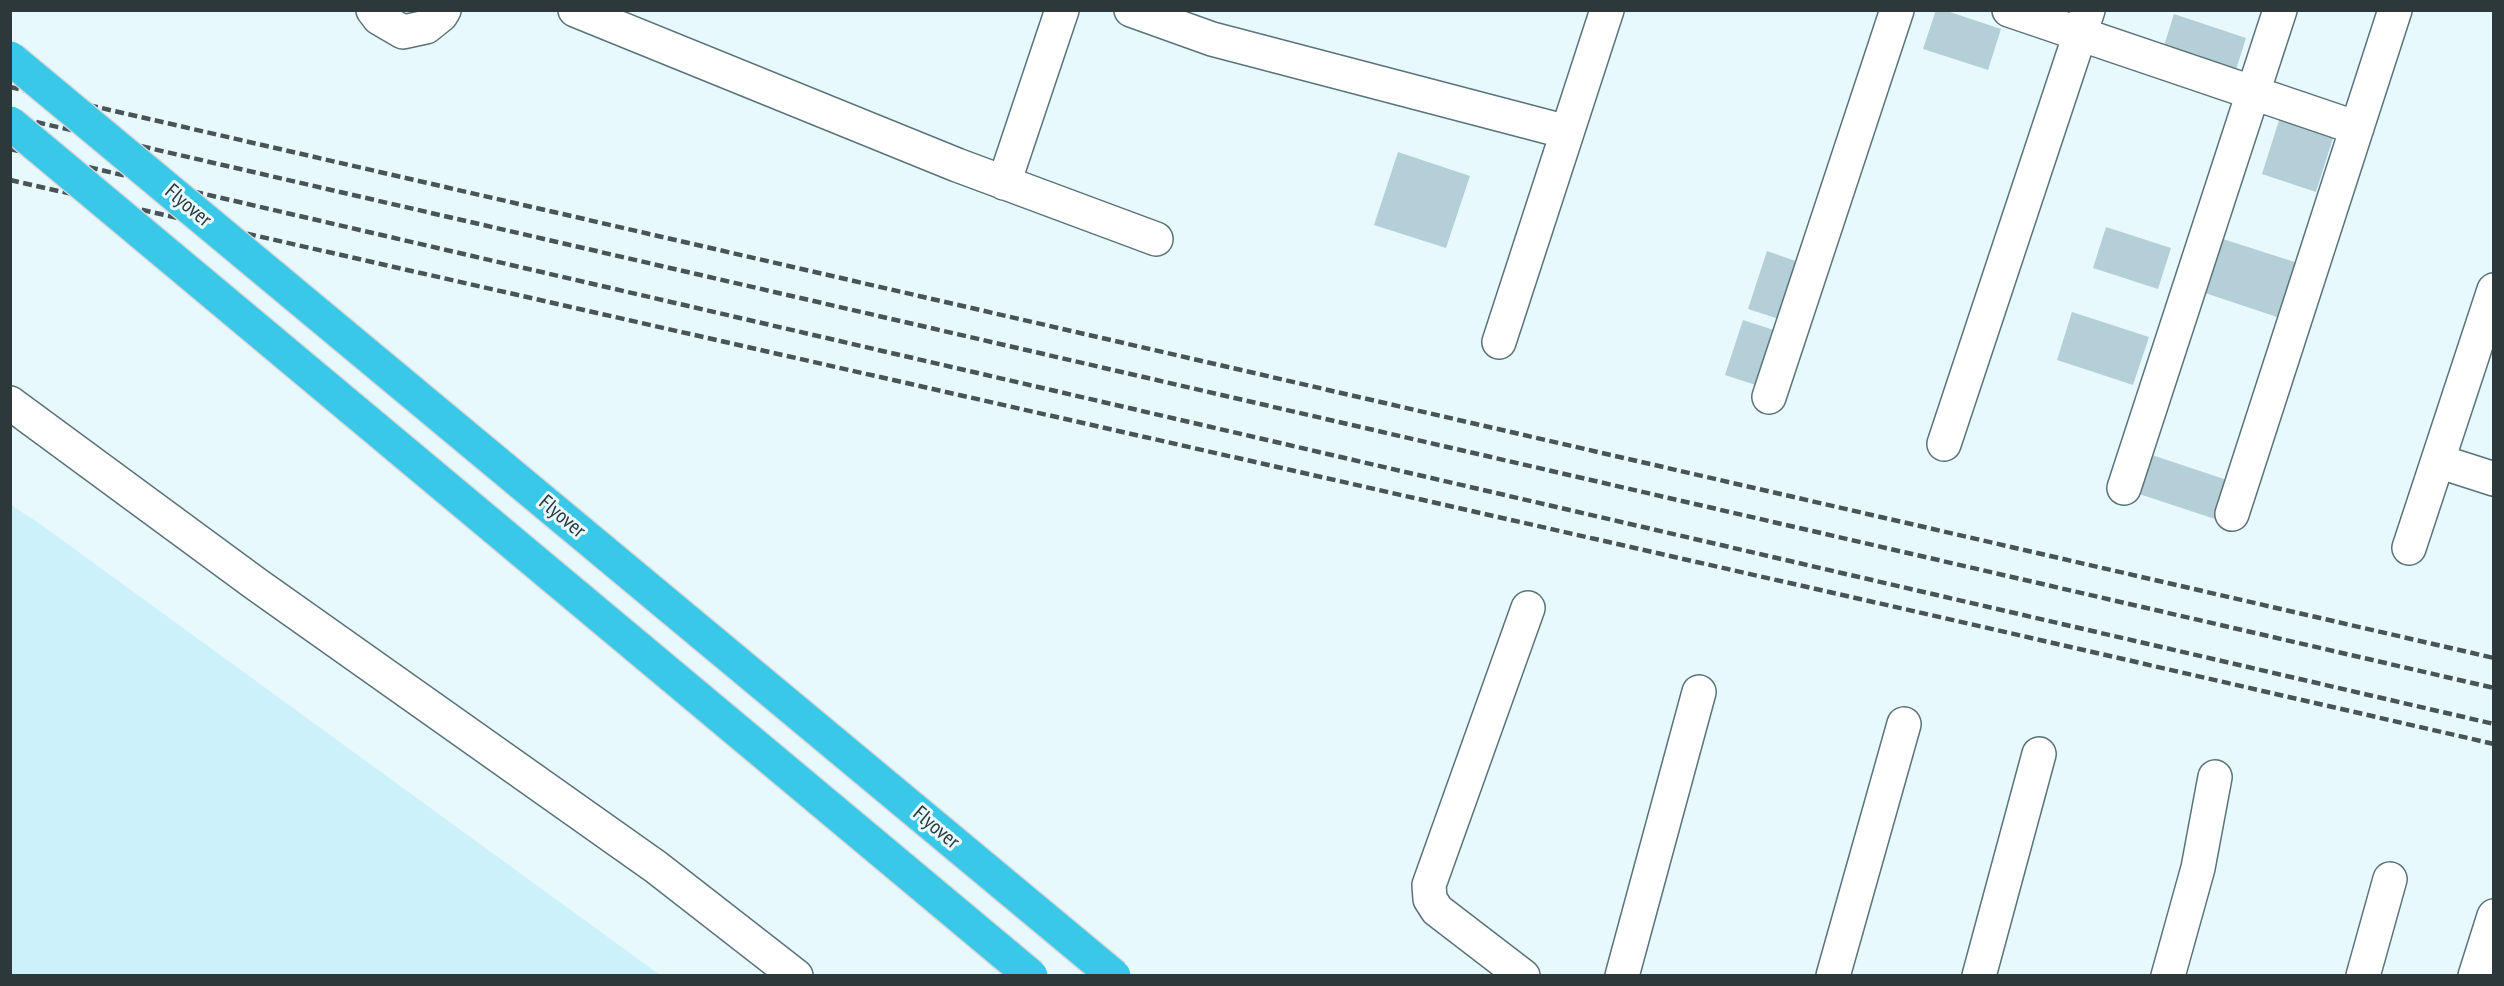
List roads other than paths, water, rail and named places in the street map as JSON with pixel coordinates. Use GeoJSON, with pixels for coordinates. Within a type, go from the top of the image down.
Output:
{"type":"FeatureCollection","features":[{"type":"Feature","properties":{"kind":"highway","name":"Flyover"},"geometry":{"type":"LineString","coordinates":[[10,58],[1113,975]]}},
{"type":"Feature","properties":{"kind":"highway"},"geometry":{"type":"LineString","coordinates":[[10,123],[1031,975]]}},
{"type":"Feature","properties":{"kind":"street"},"geometry":{"type":"LineString","coordinates":[[373,10],[379,18],[403,32],[426,27],[444,10]]}},
{"type":"Feature","properties":{"kind":"street"},"geometry":{"type":"LineString","coordinates":[[575,10],[1004,183],[1156,239]]}},
{"type":"Feature","properties":{"kind":"street"},"geometry":{"type":"LineString","coordinates":[[1004,183],[1062,10]]}},
{"type":"Feature","properties":{"kind":"street"},"geometry":{"type":"LineString","coordinates":[[1131,10],[1212,39],[1567,132]]}},
{"type":"Feature","properties":{"kind":"street"},"geometry":{"type":"LineString","coordinates":[[1498,342],[1607,10]]}},
{"type":"Feature","properties":{"kind":"street"},"geometry":{"type":"LineString","coordinates":[[1769,397],[1897,10]]}},
{"type":"Feature","properties":{"kind":"street"},"geometry":{"type":"LineString","coordinates":[[2009,10],[2084,22],[2253,94],[2356,128]]}},
{"type":"Feature","properties":{"kind":"street"},"geometry":{"type":"LineString","coordinates":[[2124,488],[2280,10]]}},
{"type":"Feature","properties":{"kind":"street"},"geometry":{"type":"LineString","coordinates":[[2232,514],[2395,10]]}},
{"type":"Feature","properties":{"kind":"street"},"geometry":{"type":"LineString","coordinates":[[1944,444],[2084,22]]}},
{"type":"Feature","properties":{"kind":"street"},"geometry":{"type":"LineString","coordinates":[[2409,548],[2438,461],[2483,358],[2493,290]]}},
{"type":"Feature","properties":{"kind":"street"},"geometry":{"type":"LineString","coordinates":[[10,403],[256,585],[656,867],[796,975]]}},
{"type":"Feature","properties":{"kind":"street"},"geometry":{"type":"LineString","coordinates":[[2438,461],[2493,479]]}},
{"type":"Feature","properties":{"kind":"street"},"geometry":{"type":"LineString","coordinates":[[1523,975],[1437,910],[1430,899],[1429,885],[1528,608]]}},
{"type":"Feature","properties":{"kind":"street"},"geometry":{"type":"LineString","coordinates":[[1622,975],[1699,692]]}},
{"type":"Feature","properties":{"kind":"street"},"geometry":{"type":"LineString","coordinates":[[1833,975],[1904,724]]}},
{"type":"Feature","properties":{"kind":"street"},"geometry":{"type":"LineString","coordinates":[[1979,975],[2039,754]]}},
{"type":"Feature","properties":{"kind":"street"},"geometry":{"type":"LineString","coordinates":[[2168,975],[2198,868],[2215,777]]}},
{"type":"Feature","properties":{"kind":"street"},"geometry":{"type":"LineString","coordinates":[[2362,975],[2390,879]]}},
{"type":"Feature","properties":{"kind":"street"},"geometry":{"type":"LineString","coordinates":[[2475,975],[2493,916]]}},
{"type":"Feature","properties":{"kind":"railway"},"geometry":{"type":"LineString","coordinates":[[10,87],[2494,658]]}},
{"type":"Feature","properties":{"kind":"railway"},"geometry":{"type":"LineString","coordinates":[[10,116],[2494,688]]}},
{"type":"Feature","properties":{"kind":"railway"},"geometry":{"type":"LineString","coordinates":[[10,149],[2494,724]]}},
{"type":"Feature","properties":{"kind":"railway"},"geometry":{"type":"LineString","coordinates":[[10,180],[2494,744]]}}]}
